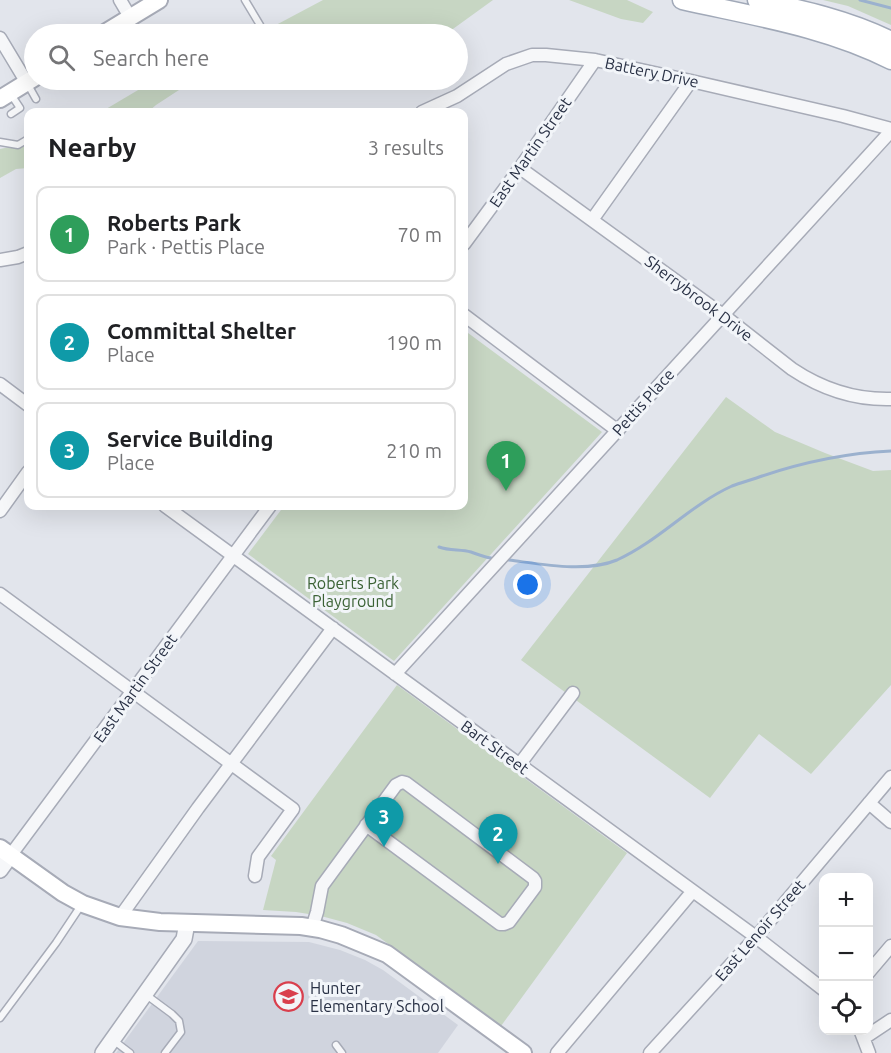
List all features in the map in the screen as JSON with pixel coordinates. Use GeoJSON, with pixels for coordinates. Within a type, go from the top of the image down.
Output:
{"type":"FeatureCollection","features":[{"type":"Feature","properties":{"kind":"main road"},"geometry":{"type":"LineString","coordinates":[[119,24],[159,0]]}},
{"type":"Feature","properties":{"kind":"main road"},"geometry":{"type":"LineString","coordinates":[[682,0],[830,34],[891,60]]}},
{"type":"Feature","properties":{"kind":"main road"},"geometry":{"type":"LineString","coordinates":[[757,0],[836,19],[891,41]]}},
{"type":"Feature","properties":{"kind":"main road"},"geometry":{"type":"LineString","coordinates":[[5,96],[24,84]]}},
{"type":"Feature","properties":{"kind":"main road"},"geometry":{"type":"LineString","coordinates":[[5,852],[63,893],[83,904],[120,917],[160,922],[301,926],[341,935],[387,954],[523,1053]]}},
{"type":"Feature","properties":{"kind":"street"},"geometry":{"type":"LineString","coordinates":[[120,0],[130,17]]}},
{"type":"Feature","properties":{"kind":"street"},"geometry":{"type":"LineString","coordinates":[[0,38],[24,71]]}},
{"type":"Feature","properties":{"kind":"street","name":"Battery Drive"},"geometry":{"type":"LineString","coordinates":[[468,89],[517,59],[532,55],[546,55],[595,60],[843,116],[891,130]]}},
{"type":"Feature","properties":{"kind":"street","name":"East Martin Street"},"geometry":{"type":"LineString","coordinates":[[468,239],[595,60]]}},
{"type":"Feature","properties":{"kind":"street"},"geometry":{"type":"LineString","coordinates":[[592,220],[691,81]]}},
{"type":"Feature","properties":{"kind":"street","name":"Battery Drive"},"geometry":{"type":"LineString","coordinates":[[431,108],[466,90]]}},
{"type":"Feature","properties":{"kind":"street","name":"Pettis Place"},"geometry":{"type":"LineString","coordinates":[[395,674],[891,130]]}},
{"type":"Feature","properties":{"kind":"street","name":"Sherrybrook Drive"},"geometry":{"type":"LineString","coordinates":[[520,168],[723,315],[792,369],[818,384],[849,395],[891,399]]}},
{"type":"Feature","properties":{"kind":"street"},"geometry":{"type":"LineString","coordinates":[[0,260],[24,255]]}},
{"type":"Feature","properties":{"kind":"street"},"geometry":{"type":"LineString","coordinates":[[468,318],[618,430]]}},
{"type":"Feature","properties":{"kind":"street"},"geometry":{"type":"LineString","coordinates":[[0,384],[24,402]]}},
{"type":"Feature","properties":{"kind":"street"},"geometry":{"type":"LineString","coordinates":[[0,511],[24,478]]}},
{"type":"Feature","properties":{"kind":"street","name":"Bart Street"},"geometry":{"type":"LineString","coordinates":[[171,510],[756,937],[819,986]]}},
{"type":"Feature","properties":{"kind":"street","name":"East Martin Street"},"geometry":{"type":"LineString","coordinates":[[0,870],[5,852],[133,692],[267,510]]}},
{"type":"Feature","properties":{"kind":"street"},"geometry":{"type":"LineString","coordinates":[[0,594],[293,809],[258,857],[255,876]]}},
{"type":"Feature","properties":{"kind":"street"},"geometry":{"type":"LineString","coordinates":[[120,917],[333,628]]}},
{"type":"Feature","properties":{"kind":"street"},"geometry":{"type":"LineString","coordinates":[[519,765],[573,693]]}},
{"type":"Feature","properties":{"kind":"street","name":"East Lenoir Street"},"geometry":{"type":"LineString","coordinates":[[650,1053],[756,937],[891,777]]}},
{"type":"Feature","properties":{"kind":"street"},"geometry":{"type":"LineString","coordinates":[[312,928],[318,912],[322,886],[366,825],[396,785],[402,782],[533,878],[535,887],[509,922],[500,924],[366,825]]}},
{"type":"Feature","properties":{"kind":"street"},"geometry":{"type":"LineString","coordinates":[[869,803],[891,822]]}},
{"type":"Feature","properties":{"kind":"street"},"geometry":{"type":"LineString","coordinates":[[557,1053],[692,892]]}},
{"type":"Feature","properties":{"kind":"street"},"geometry":{"type":"LineString","coordinates":[[103,1053],[184,939],[187,923]]}},
{"type":"Feature","properties":{"kind":"street"},"geometry":{"type":"LineString","coordinates":[[873,967],[891,946]]}},
{"type":"Feature","properties":{"kind":"street"},"geometry":{"type":"LineString","coordinates":[[873,1029],[891,1020]]}},
{"type":"Feature","properties":{"kind":"street"},"geometry":{"type":"LineString","coordinates":[[862,1035],[869,1053]]}},
{"type":"Feature","properties":{"kind":"lane"},"geometry":{"type":"LineString","coordinates":[[245,0],[259,24]]}},
{"type":"Feature","properties":{"kind":"lane"},"geometry":{"type":"LineString","coordinates":[[34,90],[36,99]]}},
{"type":"Feature","properties":{"kind":"lane"},"geometry":{"type":"LineString","coordinates":[[5,96],[20,108],[11,114]]}},
{"type":"Feature","properties":{"kind":"lane"},"geometry":{"type":"LineString","coordinates":[[0,142],[18,145],[24,142]]}},
{"type":"Feature","properties":{"kind":"lane"},"geometry":{"type":"LineString","coordinates":[[0,1018],[83,904]]}},
{"type":"Feature","properties":{"kind":"lane"},"geometry":{"type":"LineString","coordinates":[[145,994],[179,1021],[180,1032],[165,1053]]}},
{"type":"Feature","properties":{"kind":"lane"},"geometry":{"type":"LineString","coordinates":[[112,1040],[130,1053]]}},
{"type":"Feature","properties":{"kind":"lane"},"geometry":{"type":"LineString","coordinates":[[336,1045],[342,1053]]}},
{"type":"Feature","properties":{"kind":"shaded area","name":"Hunter Elementary School"},"geometry":{"type":"Polygon","coordinates":[[[198,941],[309,942],[340,950],[383,970],[458,1025],[438,1053],[116,1053],[198,941]]]}},
{"type":"Feature","properties":{"kind":"green space"},"geometry":{"type":"Polygon","coordinates":[[[323,0],[493,0],[460,24],[278,24],[323,0]]]}},
{"type":"Feature","properties":{"kind":"green space"},"geometry":{"type":"Polygon","coordinates":[[[569,0],[627,0],[653,12],[643,23],[621,19],[569,0]]]}},
{"type":"Feature","properties":{"kind":"green space"},"geometry":{"type":"Polygon","coordinates":[[[823,0],[891,0],[891,25],[848,6],[823,0]]]}},
{"type":"Feature","properties":{"kind":"green space"},"geometry":{"type":"Polygon","coordinates":[[[138,90],[179,90],[153,108],[108,108],[138,90]]]}},
{"type":"Feature","properties":{"kind":"green space"},"geometry":{"type":"Polygon","coordinates":[[[19,145],[24,147],[24,168],[16,169],[0,178],[0,149],[19,145]]]}},
{"type":"Feature","properties":{"kind":"green space","name":"Roberts Park Playground"},"geometry":{"type":"Polygon","coordinates":[[[468,333],[602,432],[394,661],[248,554],[281,510],[468,510],[468,333]]]}},
{"type":"Feature","properties":{"kind":"green space"},"geometry":{"type":"Polygon","coordinates":[[[726,397],[775,432],[873,471],[891,470],[891,685],[811,774],[759,734],[710,798],[521,660],[726,397]]]}},
{"type":"Feature","properties":{"kind":"green space"},"geometry":{"type":"Polygon","coordinates":[[[397,685],[627,853],[501,1026],[376,935],[347,923],[321,916],[263,910],[276,860],[271,856],[397,685]]]}},
{"type":"Feature","properties":{"kind":"waterway"},"geometry":{"type":"LineString","coordinates":[[860,0],[891,8]]}},
{"type":"Feature","properties":{"kind":"waterway"},"geometry":{"type":"LineString","coordinates":[[509,560],[578,567],[605,564],[647,543],[702,503],[732,486],[809,462],[891,451]]}},
{"type":"Feature","properties":{"kind":"waterway"},"geometry":{"type":"LineString","coordinates":[[439,547],[467,551],[491,558]]}},
{"type":"Feature","properties":{"kind":"place","name":"Roberts Park"},"geometry":{"type":"Point","coordinates":[506,491]}},
{"type":"Feature","properties":{"kind":"place","name":"Service Building"},"geometry":{"type":"Point","coordinates":[384,847]}},
{"type":"Feature","properties":{"kind":"place","name":"Committal Shelter"},"geometry":{"type":"Point","coordinates":[498,864]}},
{"type":"Feature","properties":{"kind":"place","name":"Hunter Elementary School"},"geometry":{"type":"Point","coordinates":[289,997]}}]}
